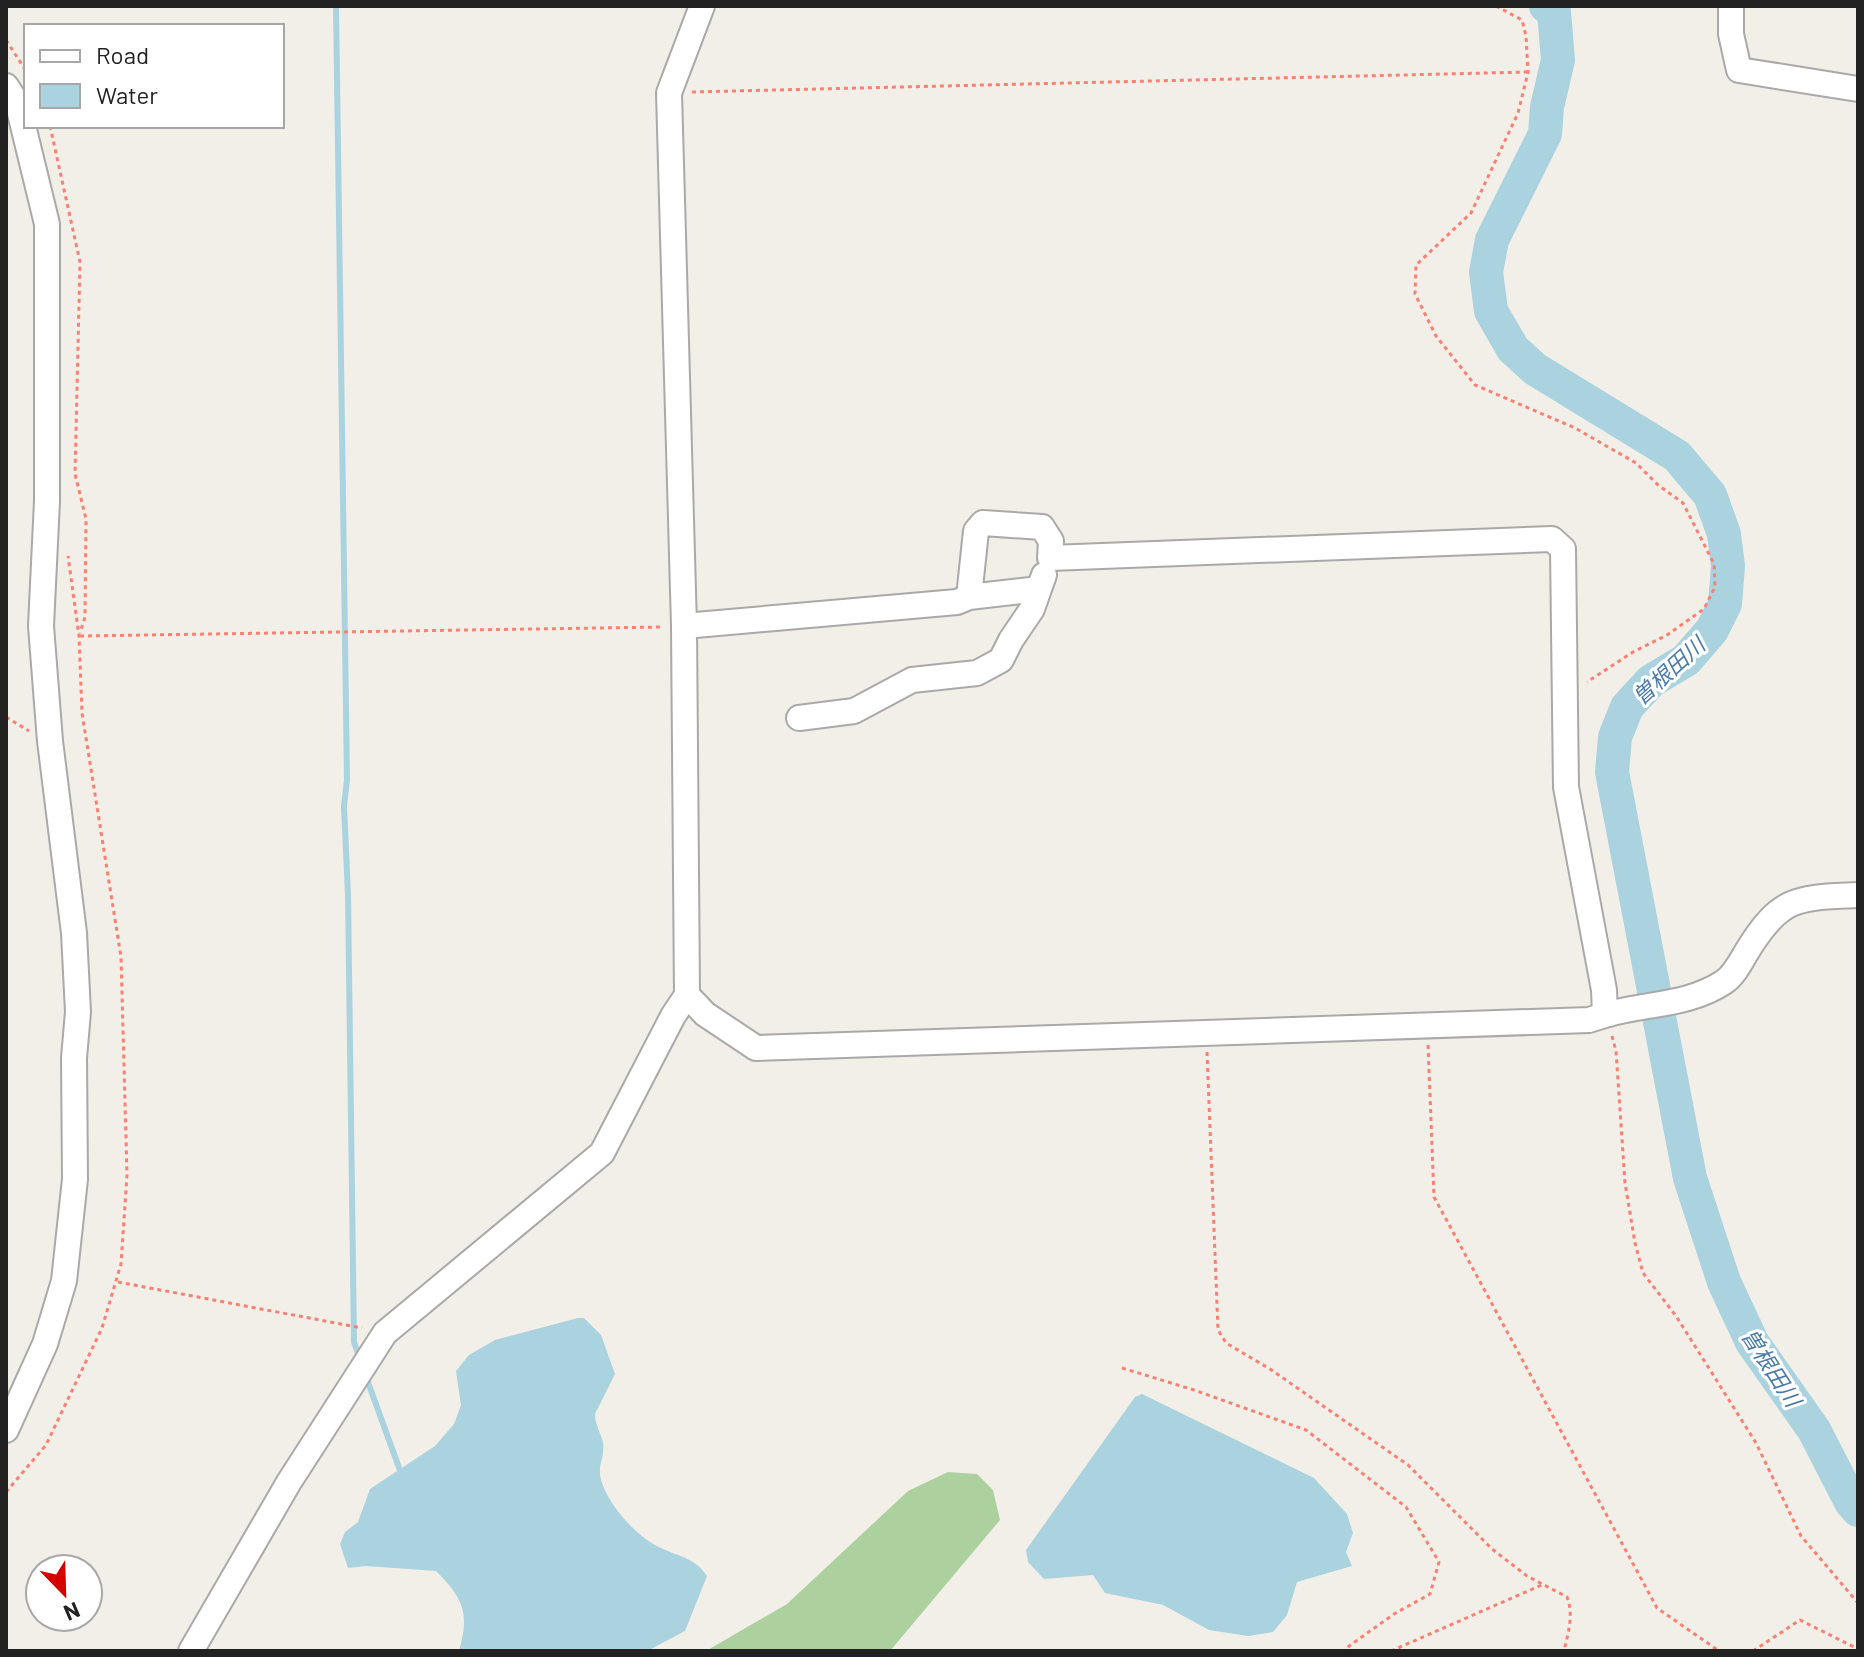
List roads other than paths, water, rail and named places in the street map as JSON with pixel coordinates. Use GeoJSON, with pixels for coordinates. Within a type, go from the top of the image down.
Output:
{"type":"FeatureCollection","features":[{"type":"Feature","properties":{"kind":"street"},"geometry":{"type":"LineString","coordinates":[[191,1651],[289,1482],[385,1333],[602,1153],[687,995],[684,626],[669,93],[702,6]]}},
{"type":"Feature","properties":{"kind":"street"},"geometry":{"type":"LineString","coordinates":[[1731,6],[1731,34],[1739,70],[1858,89]]}},
{"type":"Feature","properties":{"kind":"street"},"geometry":{"type":"LineString","coordinates":[[6,86],[18,105],[47,224],[47,501],[41,626],[50,741],[74,933],[78,1012],[74,1058],[75,1179],[64,1281],[45,1344],[6,1430]]}},
{"type":"Feature","properties":{"kind":"street"},"geometry":{"type":"LineString","coordinates":[[799,718],[854,711],[912,680],[977,673],[1001,660],[1032,609],[1050,558],[1051,541],[1042,527],[983,523],[976,531],[969,597]]}},
{"type":"Feature","properties":{"kind":"street"},"geometry":{"type":"LineString","coordinates":[[1050,558],[1552,539],[1563,549],[1566,787],[1604,990],[1612,1013]]}},
{"type":"Feature","properties":{"kind":"street"},"geometry":{"type":"LineString","coordinates":[[684,626],[957,602],[969,597],[1039,589]]}},
{"type":"Feature","properties":{"kind":"street"},"geometry":{"type":"LineString","coordinates":[[687,995],[705,1014],[756,1048],[1589,1020],[1686,1000],[1728,980],[1767,921],[1784,906],[1807,898],[1858,895]]}},
{"type":"Feature","properties":{"kind":"water"},"geometry":{"type":"Polygon","coordinates":[[[584,1318],[601,1335],[615,1374],[595,1414],[603,1447],[600,1474],[607,1495],[642,1536],[692,1562],[707,1576],[685,1631],[651,1649],[459,1651],[464,1626],[462,1607],[453,1590],[436,1571],[366,1566],[348,1568],[340,1544],[345,1532],[358,1522],[370,1489],[435,1446],[454,1424],[461,1405],[456,1371],[469,1355],[495,1340],[584,1318]]]}},
{"type":"Feature","properties":{"kind":"water"},"geometry":{"type":"Polygon","coordinates":[[[1142,1394],[1314,1478],[1347,1514],[1353,1533],[1346,1552],[1352,1566],[1297,1582],[1287,1615],[1273,1632],[1248,1636],[1209,1630],[1163,1605],[1105,1593],[1093,1575],[1044,1579],[1028,1562],[1026,1550],[1135,1397],[1142,1394]]]}},
{"type":"Feature","properties":{"kind":"waterway"},"geometry":{"type":"LineString","coordinates":[[336,6],[347,780],[344,806],[354,1342],[360,1359]]}},
{"type":"Feature","properties":{"kind":"waterway","name":"曽根田川"},"geometry":{"type":"LineString","coordinates":[[1546,6],[1554,12],[1558,60],[1547,107],[1545,134],[1492,240],[1486,272],[1491,311],[1513,349],[1535,369],[1677,456],[1710,495],[1724,534],[1728,566],[1725,604],[1712,630],[1686,660],[1651,681],[1627,707],[1615,737],[1612,772],[1690,1178],[1724,1282],[1752,1342],[1814,1430],[1858,1510]]}},
{"type":"Feature","properties":{"kind":"waterway"},"geometry":{"type":"LineString","coordinates":[[365,1374],[402,1476]]}}]}
